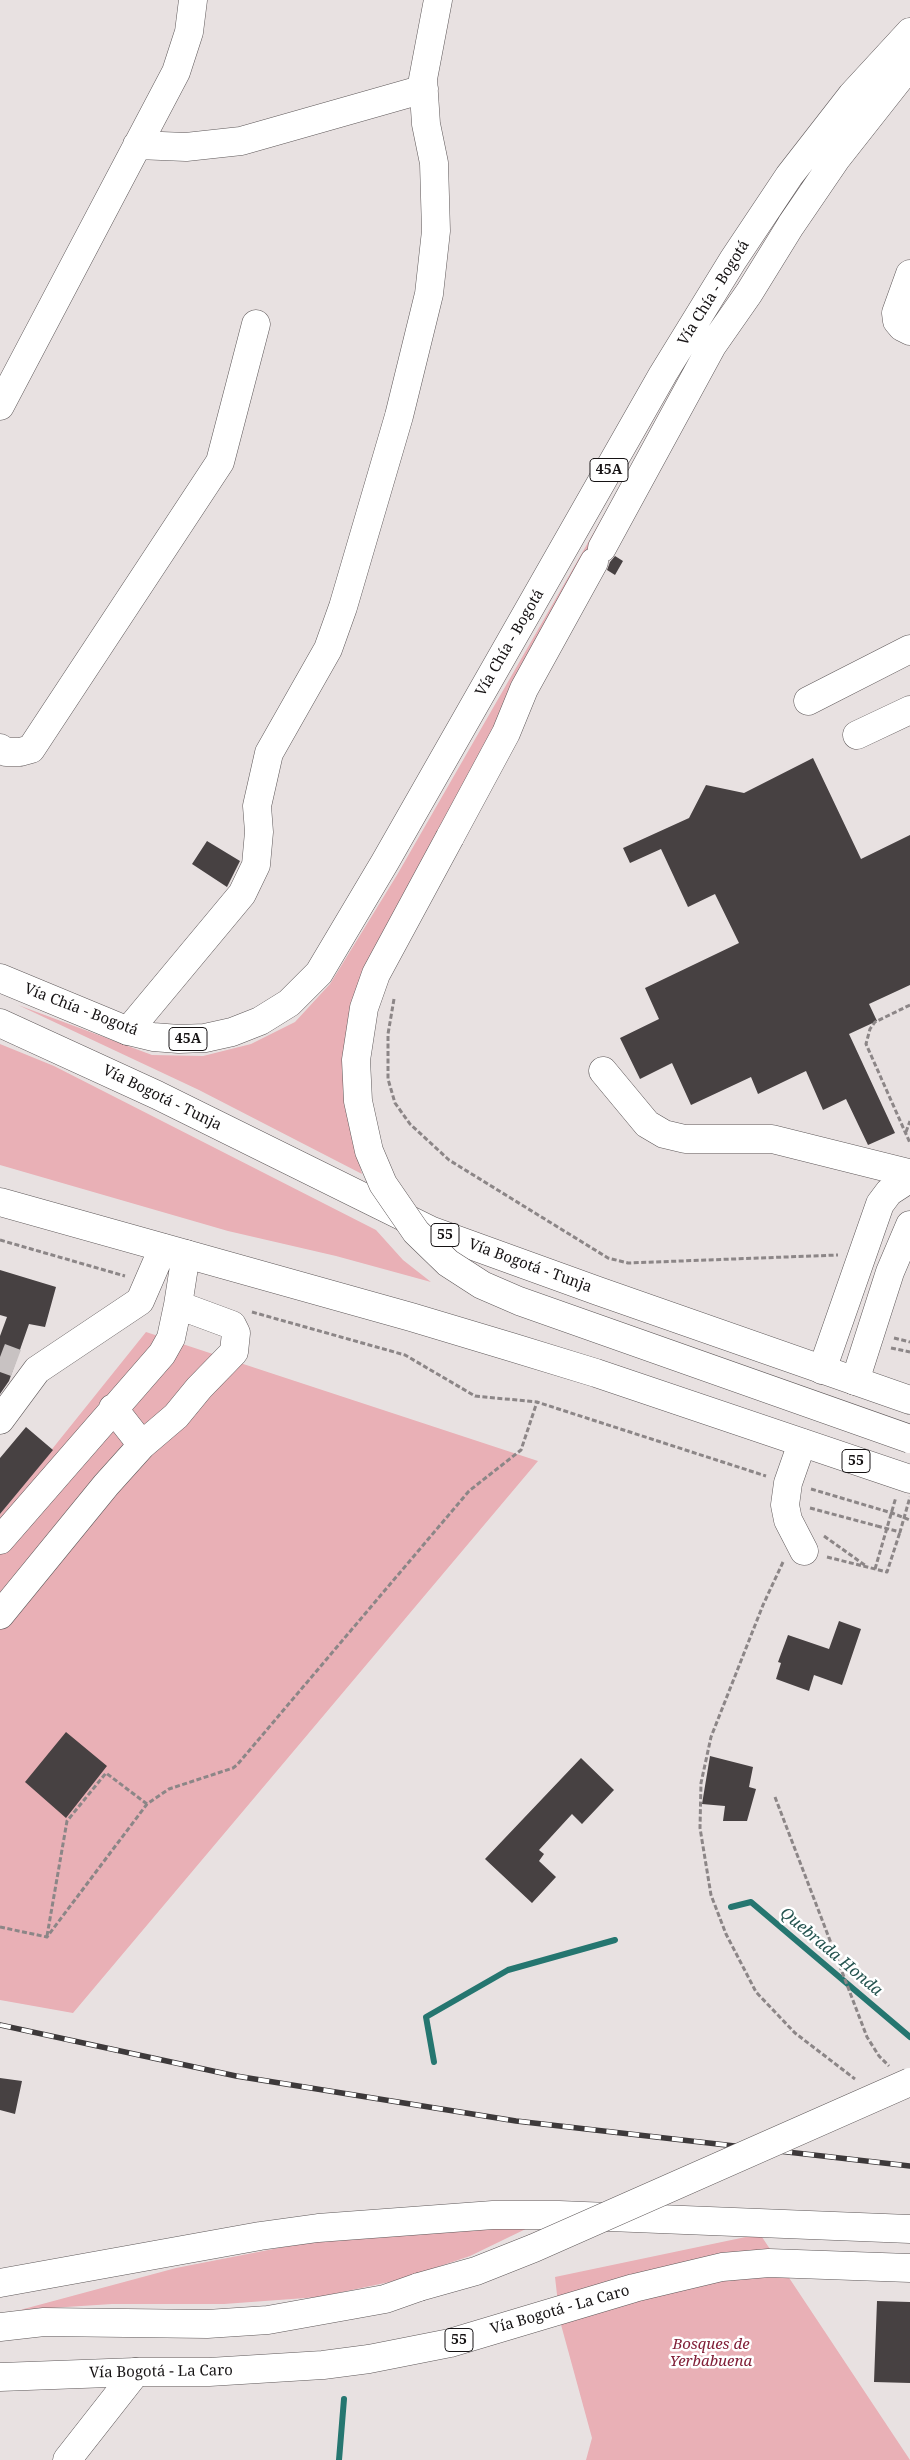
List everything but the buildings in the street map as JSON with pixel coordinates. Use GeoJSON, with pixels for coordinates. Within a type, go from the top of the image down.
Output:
{"type":"FeatureCollection","features":[{"type":"Feature","properties":{"kind":"main road"},"geometry":{"type":"LineString","coordinates":[[0,406],[176,72],[189,32],[193,0]]}},
{"type":"Feature","properties":{"kind":"main road"},"geometry":{"type":"LineString","coordinates":[[128,1031],[242,894],[256,865],[259,832],[257,806],[269,753],[328,649],[343,607],[399,416],[429,294],[436,231],[434,164],[426,124],[423,79],[438,0]]}},
{"type":"Feature","properties":{"kind":"main road","name":"Vía Chía - Bogotá"},"geometry":{"type":"LineString","coordinates":[[0,978],[128,1031],[152,1037],[179,1039],[205,1038],[232,1032],[260,1021],[289,1003],[319,973],[385,862],[663,374],[732,260],[789,176],[846,102],[910,32]]}},
{"type":"Feature","properties":{"kind":"main road"},"geometry":{"type":"LineString","coordinates":[[910,65],[836,159],[791,225],[749,293],[721,351],[579,589],[524,689],[506,733],[376,974],[364,1008],[356,1060],[358,1101],[369,1151],[383,1184],[416,1232],[448,1263],[482,1285],[518,1301],[910,1439]]}},
{"type":"Feature","properties":{"kind":"main road"},"geometry":{"type":"LineString","coordinates":[[137,145],[186,147],[241,141],[424,89]]}},
{"type":"Feature","properties":{"kind":"main road"},"geometry":{"type":"LineString","coordinates":[[909,277],[896,313],[897,321],[902,328],[910,331]]}},
{"type":"Feature","properties":{"kind":"main road"},"geometry":{"type":"LineString","coordinates":[[0,748],[6,752],[20,752],[31,749],[220,462],[256,324]]}},
{"type":"Feature","properties":{"kind":"main road"},"geometry":{"type":"LineString","coordinates":[[506,733],[535,694],[602,553]]}},
{"type":"Feature","properties":{"kind":"main road"},"geometry":{"type":"LineString","coordinates":[[808,701],[910,649]]}},
{"type":"Feature","properties":{"kind":"main road"},"geometry":{"type":"LineString","coordinates":[[857,736],[910,710]]}},
{"type":"Feature","properties":{"kind":"main road","name":"Vía Bogotá - Tunja"},"geometry":{"type":"LineString","coordinates":[[0,1023],[157,1095],[432,1231],[910,1400]]}},
{"type":"Feature","properties":{"kind":"main road"},"geometry":{"type":"LineString","coordinates":[[603,1071],[647,1124],[673,1137],[772,1139],[908,1180]]}},
{"type":"Feature","properties":{"kind":"main road"},"geometry":{"type":"LineString","coordinates":[[822,1370],[880,1204],[889,1192],[908,1180]]}},
{"type":"Feature","properties":{"kind":"main road","name":"55"},"geometry":{"type":"LineString","coordinates":[[0,1202],[412,1317],[530,1353],[802,1443],[907,1484]]}},
{"type":"Feature","properties":{"kind":"main road"},"geometry":{"type":"LineString","coordinates":[[855,1381],[890,1272],[910,1225]]}},
{"type":"Feature","properties":{"kind":"main road"},"geometry":{"type":"LineString","coordinates":[[0,1420],[26,1366],[140,1301],[148,1282],[174,1251]]}},
{"type":"Feature","properties":{"kind":"main road"},"geometry":{"type":"LineString","coordinates":[[0,1540],[162,1354],[170,1338],[178,1305],[174,1251]]}},
{"type":"Feature","properties":{"kind":"main road"},"geometry":{"type":"LineString","coordinates":[[859,1262],[890,1272]]}},
{"type":"Feature","properties":{"kind":"main road"},"geometry":{"type":"LineString","coordinates":[[0,1614],[106,1485],[142,1445],[176,1416],[199,1388],[234,1352],[236,1333],[232,1325],[178,1305]]}},
{"type":"Feature","properties":{"kind":"main road"},"geometry":{"type":"LineString","coordinates":[[113,1408],[142,1445]]}},
{"type":"Feature","properties":{"kind":"main road"},"geometry":{"type":"LineString","coordinates":[[802,1443],[794,1494],[785,1505],[788,1520],[813,1543]]}},
{"type":"Feature","properties":{"kind":"main road"},"geometry":{"type":"LineString","coordinates":[[0,2327],[44,2322],[206,2324],[268,2320],[385,2298],[476,2271],[534,2248],[902,2076]]}},
{"type":"Feature","properties":{"kind":"main road"},"geometry":{"type":"LineString","coordinates":[[0,2283],[260,2236],[318,2228],[494,2215],[559,2215],[910,2230]]}},
{"type":"Feature","properties":{"kind":"main road","name":"Vía Bogotá - La Caro"},"geometry":{"type":"LineString","coordinates":[[0,2377],[136,2372],[209,2372],[323,2365],[370,2359],[450,2343],[634,2288],[722,2267],[768,2263],[910,2268]]}},
{"type":"Feature","properties":{"kind":"main road"},"geometry":{"type":"LineString","coordinates":[[68,2460],[136,2372]]}},
{"type":"Feature","properties":{"kind":"path"},"geometry":{"type":"LineString","coordinates":[[393,994],[394,1001],[388,1034],[388,1079],[395,1103],[410,1124],[449,1160],[608,1258],[628,1263],[836,1255],[859,1262]]}},
{"type":"Feature","properties":{"kind":"path"},"geometry":{"type":"LineString","coordinates":[[910,1004],[875,1022],[870,1029],[866,1044],[910,1142]]}},
{"type":"Feature","properties":{"kind":"path"},"geometry":{"type":"LineString","coordinates":[[906,1133],[910,1121]]}},
{"type":"Feature","properties":{"kind":"path"},"geometry":{"type":"LineString","coordinates":[[0,1240],[148,1282]]}},
{"type":"Feature","properties":{"kind":"path"},"geometry":{"type":"LineString","coordinates":[[246,1310],[405,1355],[475,1396],[538,1402],[794,1494],[877,1526],[900,1532]]}},
{"type":"Feature","properties":{"kind":"path"},"geometry":{"type":"LineString","coordinates":[[886,1336],[910,1342]]}},
{"type":"Feature","properties":{"kind":"path"},"geometry":{"type":"LineString","coordinates":[[47,1937],[148,1804],[169,1789],[237,1765],[469,1491],[521,1450],[538,1402]]}},
{"type":"Feature","properties":{"kind":"path"},"geometry":{"type":"LineString","coordinates":[[875,1569],[892,1513],[907,1484]]}},
{"type":"Feature","properties":{"kind":"path"},"geometry":{"type":"LineString","coordinates":[[862,2084],[795,2033],[756,1992],[726,1934],[711,1895],[700,1828],[701,1783],[712,1737],[730,1688],[763,1604],[790,1548],[813,1543],[868,1567],[887,1572],[900,1532],[907,1484]]}},
{"type":"Feature","properties":{"kind":"path"},"geometry":{"type":"LineString","coordinates":[[794,1494],[892,1513],[910,1520]]}},
{"type":"Feature","properties":{"kind":"path"},"geometry":{"type":"LineString","coordinates":[[813,1543],[868,1567]]}},
{"type":"Feature","properties":{"kind":"path"},"geometry":{"type":"LineString","coordinates":[[47,1937],[67,1821],[106,1773],[148,1804]]}},
{"type":"Feature","properties":{"kind":"path"},"geometry":{"type":"LineString","coordinates":[[775,1797],[867,2037],[879,2056],[902,2076]]}},
{"type":"Feature","properties":{"kind":"path"},"geometry":{"type":"LineString","coordinates":[[0,1927],[47,1937]]}},
{"type":"Feature","properties":{"kind":"green space"},"geometry":{"type":"Polygon","coordinates":[[[659,419],[369,970],[351,1131],[362,1174],[199,1090],[18,1005],[152,1055],[203,1056],[251,1044],[295,1022],[330,984],[397,875],[659,419]]]}},
{"type":"Feature","properties":{"kind":"green space"},"geometry":{"type":"Polygon","coordinates":[[[0,1044],[54,1066],[376,1230],[403,1260],[431,1282],[336,1256],[228,1231],[0,1165],[0,1044]]]}},
{"type":"Feature","properties":{"kind":"green space"},"geometry":{"type":"Polygon","coordinates":[[[146,1332],[538,1461],[73,2013],[0,2000],[0,1514],[146,1332]]]}},
{"type":"Feature","properties":{"kind":"green space"},"geometry":{"type":"Polygon","coordinates":[[[534,2225],[470,2256],[399,2280],[319,2297],[224,2304],[112,2304],[20,2310],[176,2268],[340,2236],[534,2225]]]}},
{"type":"Feature","properties":{"kind":"green space","name":"Bosques de Yerbabuena"},"geometry":{"type":"Polygon","coordinates":[[[760,2234],[910,2460],[586,2460],[592,2438],[560,2321],[555,2277],[760,2234]]]}},
{"type":"Feature","properties":{"kind":"waterway","name":"Quebrada Honda"},"geometry":{"type":"LineString","coordinates":[[731,1907],[751,1902],[910,2037]]}},
{"type":"Feature","properties":{"kind":"waterway","name":"Quebrada Honda"},"geometry":{"type":"LineString","coordinates":[[434,2062],[426,2017],[508,1970],[615,1940]]}},
{"type":"Feature","properties":{"kind":"waterway","name":"Quebrada Honda"},"geometry":{"type":"LineString","coordinates":[[339,2460],[344,2399]]}},
{"type":"Feature","properties":{"kind":"tunnel"},"geometry":{"type":"LineString","coordinates":[[0,1357],[16,1363]]}},
{"type":"Feature","properties":{"kind":"railway"},"geometry":{"type":"LineString","coordinates":[[0,2025],[236,2076],[516,2121],[910,2166]]}}]}
